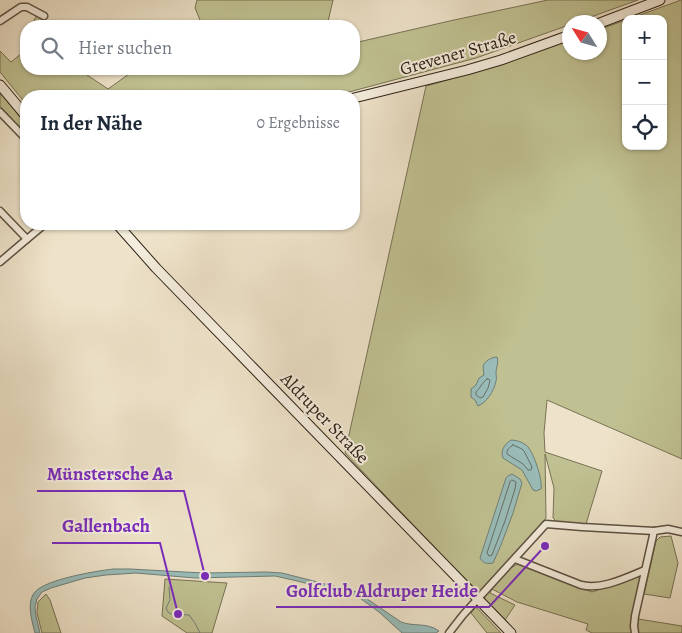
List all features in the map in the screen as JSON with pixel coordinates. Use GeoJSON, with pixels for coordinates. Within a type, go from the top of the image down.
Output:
{"type":"FeatureCollection","features":[{"type":"Feature","properties":{"kind":"main road"},"geometry":{"type":"LineString","coordinates":[[607,20],[660,0]]}},
{"type":"Feature","properties":{"kind":"main road","name":"Grevener Straße"},"geometry":{"type":"LineString","coordinates":[[360,97],[467,70],[562,38]]}},
{"type":"Feature","properties":{"kind":"main road"},"geometry":{"type":"LineString","coordinates":[[0,85],[20,109]]}},
{"type":"Feature","properties":{"kind":"main road","name":"Aldruper Straße"},"geometry":{"type":"LineString","coordinates":[[123,230],[156,268],[511,633]]}},
{"type":"Feature","properties":{"kind":"main road"},"geometry":{"type":"LineString","coordinates":[[127,230],[129,237]]}},
{"type":"Feature","properties":{"kind":"street"},"geometry":{"type":"LineString","coordinates":[[0,21],[21,7],[27,7],[44,16]]}},
{"type":"Feature","properties":{"kind":"street"},"geometry":{"type":"LineString","coordinates":[[0,112],[20,134]]}},
{"type":"Feature","properties":{"kind":"street"},"geometry":{"type":"LineString","coordinates":[[0,211],[27,239]]}},
{"type":"Feature","properties":{"kind":"street"},"geometry":{"type":"LineString","coordinates":[[0,262],[38,230]]}},
{"type":"Feature","properties":{"kind":"street"},"geometry":{"type":"LineString","coordinates":[[449,633],[477,599],[546,524],[654,531],[668,529],[682,532]]}},
{"type":"Feature","properties":{"kind":"street"},"geometry":{"type":"LineString","coordinates":[[635,633],[635,616],[654,531]]}},
{"type":"Feature","properties":{"kind":"street"},"geometry":{"type":"LineString","coordinates":[[515,559],[588,586],[612,582],[645,570]]}},
{"type":"Feature","properties":{"kind":"green space"},"geometry":{"type":"Polygon","coordinates":[[[197,0],[333,0],[328,20],[200,20],[195,8],[197,0]]]}},
{"type":"Feature","properties":{"kind":"green space"},"geometry":{"type":"Polygon","coordinates":[[[548,0],[638,0],[596,15],[562,15],[562,27],[476,58],[356,90],[20,90],[20,97],[0,72],[0,51],[11,62],[20,55],[20,75],[87,75],[108,89],[128,75],[360,75],[360,42],[548,0]]]}},
{"type":"Feature","properties":{"kind":"green space"},"geometry":{"type":"Polygon","coordinates":[[[682,0],[682,459],[547,400],[544,433],[545,452],[602,471],[586,524],[557,522],[553,518],[554,488],[545,454],[546,518],[479,594],[345,453],[426,86],[500,65],[562,43],[562,60],[607,60],[607,27],[622,21],[622,150],[667,150],[667,15],[640,15],[682,0]]]}},
{"type":"Feature","properties":{"kind":"green space"},"geometry":{"type":"Polygon","coordinates":[[[37,15],[46,20],[34,20],[37,15]]]}},
{"type":"Feature","properties":{"kind":"green space"},"geometry":{"type":"Polygon","coordinates":[[[0,93],[20,117],[20,128],[0,106],[0,93]]]}},
{"type":"Feature","properties":{"kind":"green space"},"geometry":{"type":"Polygon","coordinates":[[[671,536],[678,563],[670,598],[644,594],[656,541],[660,537],[671,536]]]}},
{"type":"Feature","properties":{"kind":"green space"},"geometry":{"type":"Polygon","coordinates":[[[520,563],[592,592],[639,577],[641,580],[631,623],[632,633],[592,633],[586,630],[588,624],[517,602],[492,589],[490,593],[515,605],[505,620],[485,600],[484,594],[506,570],[520,563]]]}},
{"type":"Feature","properties":{"kind":"green space"},"geometry":{"type":"Polygon","coordinates":[[[165,579],[227,583],[212,633],[187,633],[162,616],[165,579]]]}},
{"type":"Feature","properties":{"kind":"green space"},"geometry":{"type":"Polygon","coordinates":[[[46,594],[50,600],[61,633],[42,633],[37,613],[38,602],[46,594]]]}},
{"type":"Feature","properties":{"kind":"green space"},"geometry":{"type":"Polygon","coordinates":[[[476,607],[501,633],[487,633],[471,613],[476,607]]]}},
{"type":"Feature","properties":{"kind":"green space"},"geometry":{"type":"Polygon","coordinates":[[[638,619],[682,626],[682,633],[637,633],[638,619]]]}},
{"type":"Feature","properties":{"kind":"water"},"geometry":{"type":"Polygon","coordinates":[[[497,357],[494,389],[490,396],[478,406],[471,397],[471,389],[476,385],[479,378],[484,375],[483,367],[485,363],[497,357]]]}},
{"type":"Feature","properties":{"kind":"water"},"geometry":{"type":"Polygon","coordinates":[[[511,440],[521,442],[529,448],[539,472],[541,489],[533,490],[522,470],[503,458],[502,452],[511,440]]]}},
{"type":"Feature","properties":{"kind":"water"},"geometry":{"type":"Polygon","coordinates":[[[512,474],[520,479],[522,483],[513,513],[493,563],[486,563],[480,558],[506,478],[512,474]]]}},
{"type":"Feature","properties":{"kind":"water"},"geometry":{"type":"Polygon","coordinates":[[[113,569],[203,573],[282,573],[357,592],[401,622],[430,626],[439,631],[436,633],[402,633],[379,612],[357,596],[275,576],[195,578],[136,573],[85,578],[42,592],[37,599],[35,607],[40,633],[35,633],[30,606],[32,596],[41,587],[84,574],[113,569]]]}},
{"type":"Feature","properties":{"kind":"waterway"},"geometry":{"type":"LineString","coordinates":[[169,587],[170,600],[166,608],[168,612],[171,614],[189,615],[200,633]]}},
{"type":"Feature","properties":{"kind":"place","name":"Golfclub Aldruper Heide"},"geometry":{"type":"Point","coordinates":[545,546]}},
{"type":"Feature","properties":{"kind":"place","name":"Münstersche Aa"},"geometry":{"type":"Point","coordinates":[205,576]}},
{"type":"Feature","properties":{"kind":"place","name":"Gallenbach"},"geometry":{"type":"Point","coordinates":[178,614]}}]}
